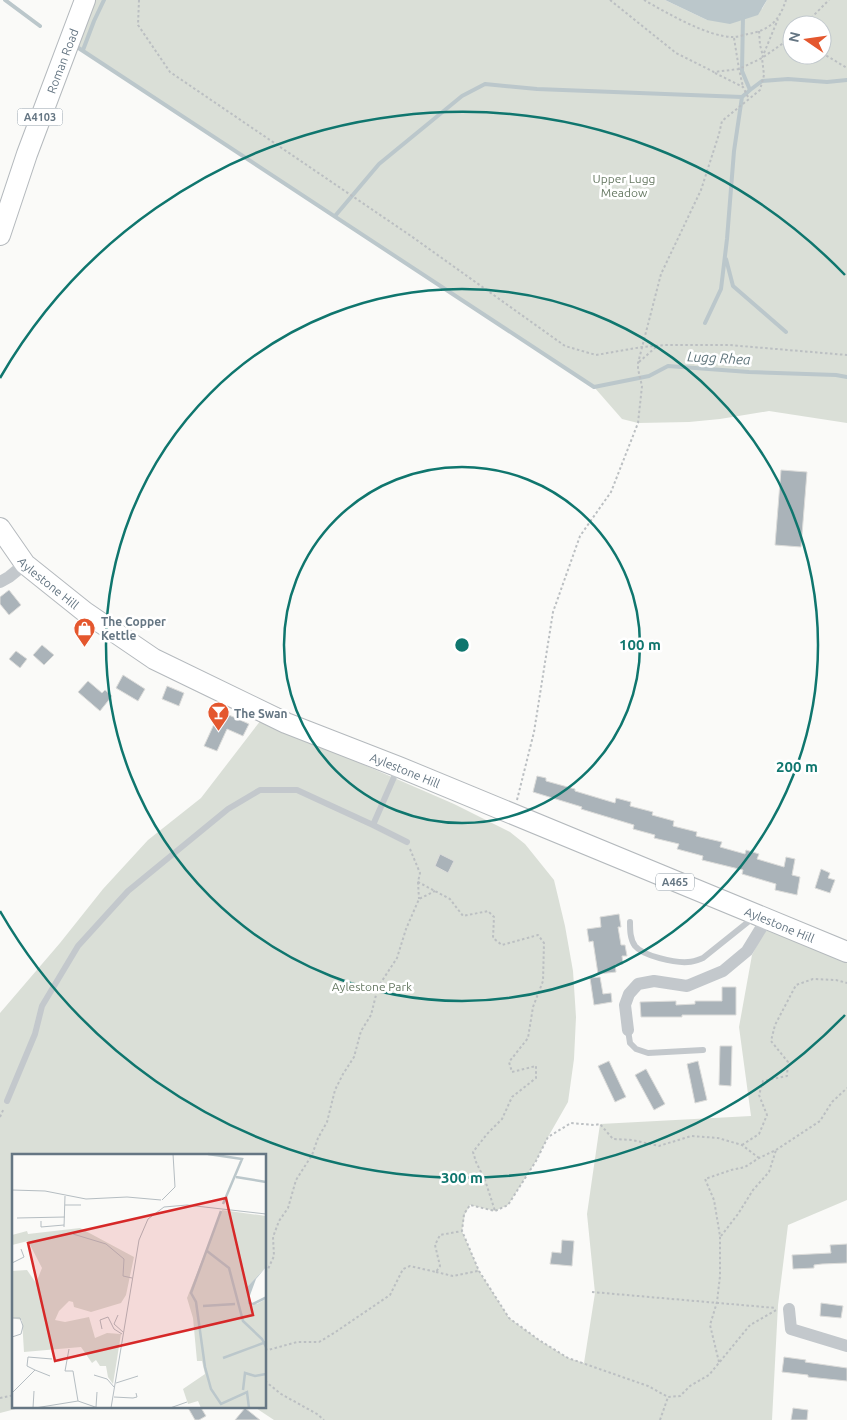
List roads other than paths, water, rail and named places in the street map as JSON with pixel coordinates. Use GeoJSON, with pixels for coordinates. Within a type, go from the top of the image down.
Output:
{"type":"FeatureCollection","features":[{"type":"Feature","properties":{"kind":"highway","name":"Roman Road"},"geometry":{"type":"LineString","coordinates":[[0,235],[30,145],[85,0]]}},
{"type":"Feature","properties":{"kind":"highway","name":"Aylestone Hill"},"geometry":{"type":"LineString","coordinates":[[0,528],[25,564],[85,612],[154,659],[286,723],[399,767],[847,952]]}},
{"type":"Feature","properties":{"kind":"street"},"geometry":{"type":"LineString","coordinates":[[0,582],[25,564]]}},
{"type":"Feature","properties":{"kind":"street"},"geometry":{"type":"LineString","coordinates":[[628,1030],[626,1005],[629,994],[638,984],[654,981],[687,986],[723,971],[747,951],[761,918]]}},
{"type":"Feature","properties":{"kind":"street"},"geometry":{"type":"LineString","coordinates":[[784,1308],[791,1329],[847,1346]]}},
{"type":"Feature","properties":{"kind":"lane"},"geometry":{"type":"LineString","coordinates":[[373,825],[399,767]]}},
{"type":"Feature","properties":{"kind":"lane"},"geometry":{"type":"LineString","coordinates":[[7,1101],[35,1034],[42,1006],[78,946],[128,892],[228,809],[260,790],[297,790],[407,842]]}},
{"type":"Feature","properties":{"kind":"lane"},"geometry":{"type":"LineString","coordinates":[[630,922],[632,941],[643,953],[686,963],[695,962],[703,958],[761,918]]}},
{"type":"Feature","properties":{"kind":"lane"},"geometry":{"type":"LineString","coordinates":[[628,1030],[630,1043],[636,1049],[648,1053],[703,1050]]}},
{"type":"Feature","properties":{"kind":"waterway"},"geometry":{"type":"LineString","coordinates":[[5,0],[40,26]]}},
{"type":"Feature","properties":{"kind":"waterway"},"geometry":{"type":"LineString","coordinates":[[83,50],[104,0]]}},
{"type":"Feature","properties":{"kind":"waterway"},"geometry":{"type":"LineString","coordinates":[[743,16],[742,71],[750,90]]}},
{"type":"Feature","properties":{"kind":"waterway","name":"Lugg Rhea"},"geometry":{"type":"LineString","coordinates":[[77,47],[594,387],[649,376],[668,366],[847,377]]}},
{"type":"Feature","properties":{"kind":"waterway"},"geometry":{"type":"LineString","coordinates":[[335,216],[379,164],[462,96],[485,84],[537,89],[742,97],[762,81],[788,79],[827,82],[847,80]]}},
{"type":"Feature","properties":{"kind":"waterway"},"geometry":{"type":"LineString","coordinates":[[705,323],[721,289],[734,151],[742,97]]}},
{"type":"Feature","properties":{"kind":"waterway"},"geometry":{"type":"LineString","coordinates":[[726,259],[733,286],[786,332]]}},
{"type":"Feature","properties":{"kind":"place","name":"The Copper Kettle"},"geometry":{"type":"Point","coordinates":[85,647]}},
{"type":"Feature","properties":{"kind":"place","name":"The Swan"},"geometry":{"type":"Point","coordinates":[218,732]}},
{"type":"Feature","properties":{"kind":"park label","name":"Upper Lugg Meadow"},"geometry":{"type":"Point","coordinates":[624,185]}},
{"type":"Feature","properties":{"kind":"park label","name":"Aylestone Park"},"geometry":{"type":"Point","coordinates":[372,986]}}]}
